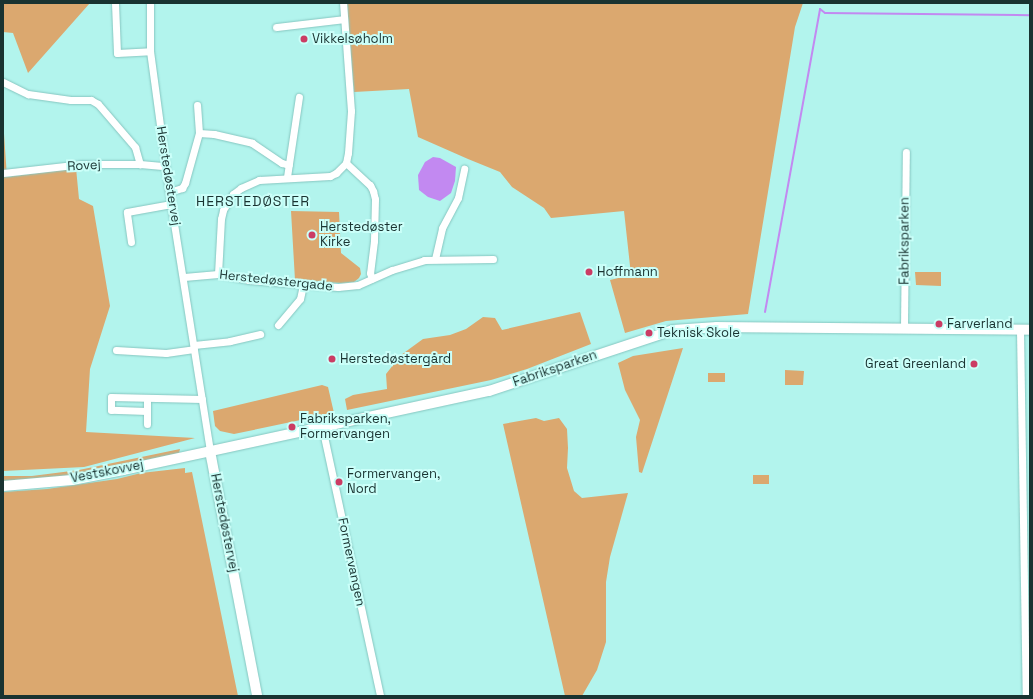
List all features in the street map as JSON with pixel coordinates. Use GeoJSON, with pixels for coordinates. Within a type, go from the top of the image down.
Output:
{"type":"FeatureCollection","features":[{"type":"Feature","properties":{"kind":"street"},"geometry":{"type":"LineString","coordinates":[[115,3],[117,53],[150,51]]}},
{"type":"Feature","properties":{"kind":"street","name":"Herstedøstervej"},"geometry":{"type":"LineString","coordinates":[[150,3],[150,51],[165,166],[184,277],[203,415],[257,696]]}},
{"type":"Feature","properties":{"kind":"street"},"geometry":{"type":"LineString","coordinates":[[218,274],[221,220],[228,202],[241,188],[249,183],[287,177],[330,176],[336,173],[346,163],[351,111],[343,3]]}},
{"type":"Feature","properties":{"kind":"street"},"geometry":{"type":"LineString","coordinates":[[276,27],[344,20]]}},
{"type":"Feature","properties":{"kind":"street"},"geometry":{"type":"LineString","coordinates":[[3,82],[28,94],[71,100],[91,100],[98,104],[134,147],[140,164]]}},
{"type":"Feature","properties":{"kind":"street"},"geometry":{"type":"LineString","coordinates":[[287,177],[299,97]]}},
{"type":"Feature","properties":{"kind":"street"},"geometry":{"type":"LineString","coordinates":[[169,192],[182,188],[199,133],[197,105]]}},
{"type":"Feature","properties":{"kind":"street"},"geometry":{"type":"LineString","coordinates":[[199,133],[214,134],[252,143],[282,163],[289,165]]}},
{"type":"Feature","properties":{"kind":"street","name":"Fabriksparken"},"geometry":{"type":"LineString","coordinates":[[904,329],[906,152]]}},
{"type":"Feature","properties":{"kind":"street"},"geometry":{"type":"LineString","coordinates":[[346,163],[370,185],[375,199],[374,241],[370,273],[372,279]]}},
{"type":"Feature","properties":{"kind":"street","name":"Rovej"},"geometry":{"type":"LineString","coordinates":[[3,173],[82,164],[140,164],[165,166]]}},
{"type":"Feature","properties":{"kind":"street"},"geometry":{"type":"LineString","coordinates":[[435,259],[442,228],[458,198],[464,169]]}},
{"type":"Feature","properties":{"kind":"street"},"geometry":{"type":"LineString","coordinates":[[131,242],[127,212],[171,204]]}},
{"type":"Feature","properties":{"kind":"street","name":"Herstedøstergade"},"geometry":{"type":"LineString","coordinates":[[184,277],[218,274],[249,280],[338,287],[358,285],[410,263],[435,259],[493,259]]}},
{"type":"Feature","properties":{"kind":"street"},"geometry":{"type":"LineString","coordinates":[[278,325],[300,299],[303,285]]}},
{"type":"Feature","properties":{"kind":"street","name":"Fabriksparken"},"geometry":{"type":"LineString","coordinates":[[210,451],[489,391],[673,330],[717,327],[1025,330]]}},
{"type":"Feature","properties":{"kind":"street"},"geometry":{"type":"LineString","coordinates":[[1025,330],[1022,434],[1027,540],[1028,619],[1026,696]]}},
{"type":"Feature","properties":{"kind":"street"},"geometry":{"type":"LineString","coordinates":[[116,350],[166,353],[260,334]]}},
{"type":"Feature","properties":{"kind":"street"},"geometry":{"type":"LineString","coordinates":[[147,411],[111,410],[111,397],[202,399]]}},
{"type":"Feature","properties":{"kind":"street"},"geometry":{"type":"LineString","coordinates":[[147,398],[147,424]]}},
{"type":"Feature","properties":{"kind":"street","name":"Formervangen"},"geometry":{"type":"LineString","coordinates":[[322,427],[380,696]]}},
{"type":"Feature","properties":{"kind":"street"},"geometry":{"type":"LineString","coordinates":[[1022,434],[1030,434]]}},
{"type":"Feature","properties":{"kind":"street","name":"Vestskovvej"},"geometry":{"type":"LineString","coordinates":[[3,486],[72,480],[210,451]]}},
{"type":"Feature","properties":{"kind":"shaded area"},"geometry":{"type":"Polygon","coordinates":[[[3,3],[90,3],[28,73],[13,33],[3,32],[3,3]]]}},
{"type":"Feature","properties":{"kind":"shaded area"},"geometry":{"type":"Polygon","coordinates":[[[347,3],[803,3],[795,27],[748,314],[666,321],[625,333],[610,280],[631,275],[624,211],[551,218],[544,208],[512,187],[500,172],[418,137],[409,89],[354,92],[347,3]]]}},
{"type":"Feature","properties":{"kind":"shaded area"},"geometry":{"type":"Polygon","coordinates":[[[3,119],[7,177],[76,168],[79,199],[93,206],[110,306],[90,369],[86,432],[195,438],[84,467],[3,471],[3,119]]]}},
{"type":"Feature","properties":{"kind":"shaded area"},"geometry":{"type":"Polygon","coordinates":[[[433,157],[440,158],[456,167],[455,181],[451,193],[440,201],[428,197],[419,190],[418,175],[425,162],[433,157]]]}},
{"type":"Feature","properties":{"kind":"shaded area"},"geometry":{"type":"Polygon","coordinates":[[[291,211],[339,212],[341,253],[360,268],[361,274],[359,278],[354,282],[341,283],[295,280],[291,211]]]}},
{"type":"Feature","properties":{"kind":"shaded area"},"geometry":{"type":"Polygon","coordinates":[[[915,272],[941,272],[941,286],[916,285],[915,272]]]}},
{"type":"Feature","properties":{"kind":"shaded area"},"geometry":{"type":"Polygon","coordinates":[[[580,312],[591,344],[527,369],[491,380],[347,410],[345,399],[353,395],[387,389],[386,374],[401,355],[423,339],[450,335],[466,329],[483,317],[495,318],[502,330],[580,312]]]}},
{"type":"Feature","properties":{"kind":"shaded area"},"geometry":{"type":"Polygon","coordinates":[[[683,348],[642,473],[639,472],[636,437],[640,420],[625,390],[618,363],[633,356],[683,348]]]}},
{"type":"Feature","properties":{"kind":"shaded area"},"geometry":{"type":"Polygon","coordinates":[[[785,370],[804,371],[803,385],[785,385],[785,370]]]}},
{"type":"Feature","properties":{"kind":"shaded area"},"geometry":{"type":"Polygon","coordinates":[[[708,373],[725,373],[725,382],[708,382],[708,373]]]}},
{"type":"Feature","properties":{"kind":"shaded area"},"geometry":{"type":"Polygon","coordinates":[[[322,385],[328,387],[334,413],[234,434],[220,431],[215,426],[213,411],[322,385]]]}},
{"type":"Feature","properties":{"kind":"shaded area"},"geometry":{"type":"Polygon","coordinates":[[[536,418],[544,421],[559,418],[567,429],[567,468],[574,491],[582,498],[628,493],[610,557],[606,582],[606,642],[597,670],[582,696],[565,696],[503,424],[536,418]]]}},
{"type":"Feature","properties":{"kind":"shaded area"},"geometry":{"type":"Polygon","coordinates":[[[180,449],[179,453],[80,474],[32,480],[3,481],[3,476],[32,476],[79,470],[180,449]]]}},
{"type":"Feature","properties":{"kind":"shaded area"},"geometry":{"type":"Polygon","coordinates":[[[185,468],[185,473],[192,472],[238,696],[3,696],[3,492],[47,489],[117,479],[141,473],[185,468]]]}},
{"type":"Feature","properties":{"kind":"shaded area"},"geometry":{"type":"Polygon","coordinates":[[[753,475],[769,475],[769,484],[753,484],[753,475]]]}},
{"type":"Feature","properties":{"kind":"waterway"},"geometry":{"type":"LineString","coordinates":[[765,312],[820,9],[825,13],[1030,15]]}},
{"type":"Feature","properties":{"kind":"place","name":"Vikkelsøholm"},"geometry":{"type":"Point","coordinates":[304,39]}},
{"type":"Feature","properties":{"kind":"place","name":"Herstedøster Kirke"},"geometry":{"type":"Point","coordinates":[312,235]}},
{"type":"Feature","properties":{"kind":"place","name":"Hoffmann"},"geometry":{"type":"Point","coordinates":[589,272]}},
{"type":"Feature","properties":{"kind":"place","name":"Farverland"},"geometry":{"type":"Point","coordinates":[939,324]}},
{"type":"Feature","properties":{"kind":"place","name":"Teknisk Skole"},"geometry":{"type":"Point","coordinates":[649,333]}},
{"type":"Feature","properties":{"kind":"place","name":"Herstedøstergård"},"geometry":{"type":"Point","coordinates":[332,359]}},
{"type":"Feature","properties":{"kind":"place","name":"Great Greenland"},"geometry":{"type":"Point","coordinates":[974,364]}},
{"type":"Feature","properties":{"kind":"place","name":"Fabriksparken, Formervangen"},"geometry":{"type":"Point","coordinates":[292,427]}},
{"type":"Feature","properties":{"kind":"place","name":"Formervangen, Nord"},"geometry":{"type":"Point","coordinates":[339,482]}},
{"type":"Feature","properties":{"kind":"district","name":"HERSTEDØSTER"},"geometry":{"type":"Point","coordinates":[253,201]}}]}
